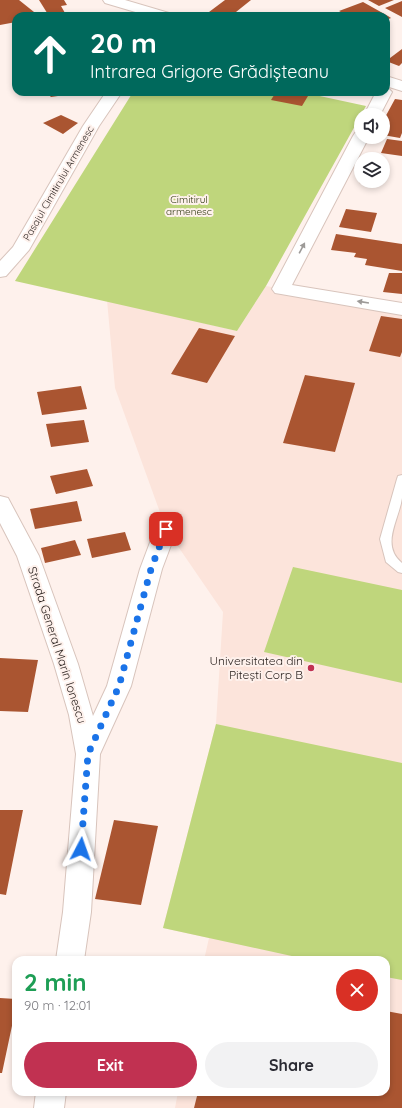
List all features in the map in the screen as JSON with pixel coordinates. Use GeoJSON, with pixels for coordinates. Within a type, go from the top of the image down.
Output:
{"type":"FeatureCollection","features":[{"type":"Feature","properties":{"kind":"street"},"geometry":{"type":"LineString","coordinates":[[110,0],[150,12]]}},
{"type":"Feature","properties":{"kind":"street","name":"Pasajul Cimitirului Armenesc"},"geometry":{"type":"LineString","coordinates":[[0,272],[20,250],[91,126],[111,96]]}},
{"type":"Feature","properties":{"kind":"street"},"geometry":{"type":"LineString","coordinates":[[376,108],[384,96]]}},
{"type":"Feature","properties":{"kind":"street"},"geometry":{"type":"LineString","coordinates":[[357,144],[281,289],[402,309]]}},
{"type":"Feature","properties":{"kind":"street","name":"Strada General Marin Ionescu"},"geometry":{"type":"LineString","coordinates":[[0,503],[30,563],[66,664],[81,715],[88,754],[77,912],[71,956]]}},
{"type":"Feature","properties":{"kind":"street"},"geometry":{"type":"LineString","coordinates":[[88,754],[119,686],[151,569],[166,529]]}},
{"type":"Feature","properties":{"kind":"street"},"geometry":{"type":"LineString","coordinates":[[49,1108],[50,1096]]}},
{"type":"Feature","properties":{"kind":"lane"},"geometry":{"type":"LineString","coordinates":[[402,479],[385,539],[390,559],[402,569]]}},
{"type":"Feature","properties":{"kind":"shaded area","name":"Universitatea din Pitești Corp B"},"geometry":{"type":"Polygon","coordinates":[[[266,286],[402,309],[402,1108],[175,1108],[177,1096],[390,1096],[390,956],[205,956],[209,938],[163,928],[216,724],[223,612],[166,529],[115,388],[107,300],[237,331],[266,286]]]}},
{"type":"Feature","properties":{"kind":"green space","name":"Cimitirul armenesc"},"geometry":{"type":"Polygon","coordinates":[[[131,96],[320,96],[366,106],[365,108],[354,108],[354,128],[266,286],[237,331],[15,281],[131,96]]]}},
{"type":"Feature","properties":{"kind":"green space"},"geometry":{"type":"Polygon","coordinates":[[[293,567],[402,590],[402,683],[264,652],[293,567]]]}},
{"type":"Feature","properties":{"kind":"green space"},"geometry":{"type":"Polygon","coordinates":[[[216,724],[402,763],[402,980],[390,978],[390,956],[292,956],[163,928],[216,724]]]}},
{"type":"Feature","properties":{"kind":"building"},"geometry":{"type":"Polygon","coordinates":[[[0,0],[19,0],[34,12],[12,12],[12,23],[0,25],[0,0]]]}},
{"type":"Feature","properties":{"kind":"building"},"geometry":{"type":"Polygon","coordinates":[[[39,0],[64,0],[67,5],[61,6],[64,12],[46,12],[39,0]]]}},
{"type":"Feature","properties":{"kind":"building"},"geometry":{"type":"Polygon","coordinates":[[[225,0],[251,0],[236,12],[209,12],[225,0]]]}},
{"type":"Feature","properties":{"kind":"building"},"geometry":{"type":"Polygon","coordinates":[[[368,0],[394,0],[379,6],[368,0]]]}},
{"type":"Feature","properties":{"kind":"building"},"geometry":{"type":"Polygon","coordinates":[[[402,1],[402,17],[385,8],[402,1]]]}},
{"type":"Feature","properties":{"kind":"building"},"geometry":{"type":"Polygon","coordinates":[[[363,2],[380,12],[341,12],[339,11],[363,2]]]}},
{"type":"Feature","properties":{"kind":"building"},"geometry":{"type":"Polygon","coordinates":[[[402,49],[402,63],[399,66],[390,63],[390,58],[402,49]]]}},
{"type":"Feature","properties":{"kind":"building"},"geometry":{"type":"Polygon","coordinates":[[[274,96],[308,96],[302,106],[271,100],[274,96]]]}},
{"type":"Feature","properties":{"kind":"building"},"geometry":{"type":"Polygon","coordinates":[[[395,99],[402,100],[402,133],[400,138],[390,136],[390,108],[395,99]]]}},
{"type":"Feature","properties":{"kind":"building"},"geometry":{"type":"Polygon","coordinates":[[[61,115],[78,123],[63,134],[43,123],[61,115]]]}},
{"type":"Feature","properties":{"kind":"building"},"geometry":{"type":"Polygon","coordinates":[[[390,139],[402,141],[402,156],[390,154],[390,152],[381,152],[385,144],[390,144],[390,139]]]}},
{"type":"Feature","properties":{"kind":"building"},"geometry":{"type":"Polygon","coordinates":[[[346,209],[377,213],[371,232],[339,227],[346,209]]]}},
{"type":"Feature","properties":{"kind":"building"},"geometry":{"type":"Polygon","coordinates":[[[336,234],[402,244],[402,271],[365,265],[367,259],[354,257],[356,253],[331,250],[336,234]]]}},
{"type":"Feature","properties":{"kind":"building"},"geometry":{"type":"Polygon","coordinates":[[[389,273],[402,273],[402,294],[383,292],[389,273]]]}},
{"type":"Feature","properties":{"kind":"building"},"geometry":{"type":"Polygon","coordinates":[[[381,316],[402,319],[402,352],[400,357],[369,351],[381,316]]]}},
{"type":"Feature","properties":{"kind":"building"},"geometry":{"type":"Polygon","coordinates":[[[199,328],[235,336],[207,383],[171,374],[199,328]]]}},
{"type":"Feature","properties":{"kind":"building"},"geometry":{"type":"Polygon","coordinates":[[[305,375],[355,383],[335,452],[283,443],[305,375]]]}},
{"type":"Feature","properties":{"kind":"building"},"geometry":{"type":"Polygon","coordinates":[[[81,386],[87,409],[42,415],[37,392],[81,386]]]}},
{"type":"Feature","properties":{"kind":"building"},"geometry":{"type":"Polygon","coordinates":[[[84,420],[89,442],[51,447],[46,424],[84,420]]]}},
{"type":"Feature","properties":{"kind":"building"},"geometry":{"type":"Polygon","coordinates":[[[87,469],[93,486],[56,494],[50,476],[87,469]]]}},
{"type":"Feature","properties":{"kind":"building"},"geometry":{"type":"Polygon","coordinates":[[[77,501],[82,521],[35,529],[30,509],[77,501]]]}},
{"type":"Feature","properties":{"kind":"building"},"geometry":{"type":"Polygon","coordinates":[[[125,532],[131,550],[92,558],[87,539],[125,532]]]}},
{"type":"Feature","properties":{"kind":"building"},"geometry":{"type":"Polygon","coordinates":[[[75,540],[81,555],[45,563],[41,548],[75,540]]]}},
{"type":"Feature","properties":{"kind":"building"},"geometry":{"type":"Polygon","coordinates":[[[0,658],[38,660],[28,712],[0,711],[0,658]]]}},
{"type":"Feature","properties":{"kind":"building"},"geometry":{"type":"Polygon","coordinates":[[[0,810],[23,810],[6,895],[0,894],[0,810]]]}},
{"type":"Feature","properties":{"kind":"building"},"geometry":{"type":"Polygon","coordinates":[[[114,820],[158,826],[141,905],[95,899],[114,820]]]}},
{"type":"Feature","properties":{"kind":"building"},"geometry":{"type":"Polygon","coordinates":[[[0,998],[12,999],[12,1026],[2,1073],[0,1073],[0,998]]]}},
{"type":"Feature","properties":{"kind":"building"},"geometry":{"type":"Polygon","coordinates":[[[390,1012],[402,1014],[402,1108],[194,1108],[197,1096],[390,1096],[390,1012]]]}},
{"type":"Feature","properties":{"kind":"place","name":"Universitatea din Pitești Corp B"},"geometry":{"type":"Point","coordinates":[311,668]}},
{"type":"Feature","properties":{"kind":"route"},"geometry":{"type":"LineString","coordinates":[[81,849],[88,754],[119,686],[151,569],[166,529]]}}]}
